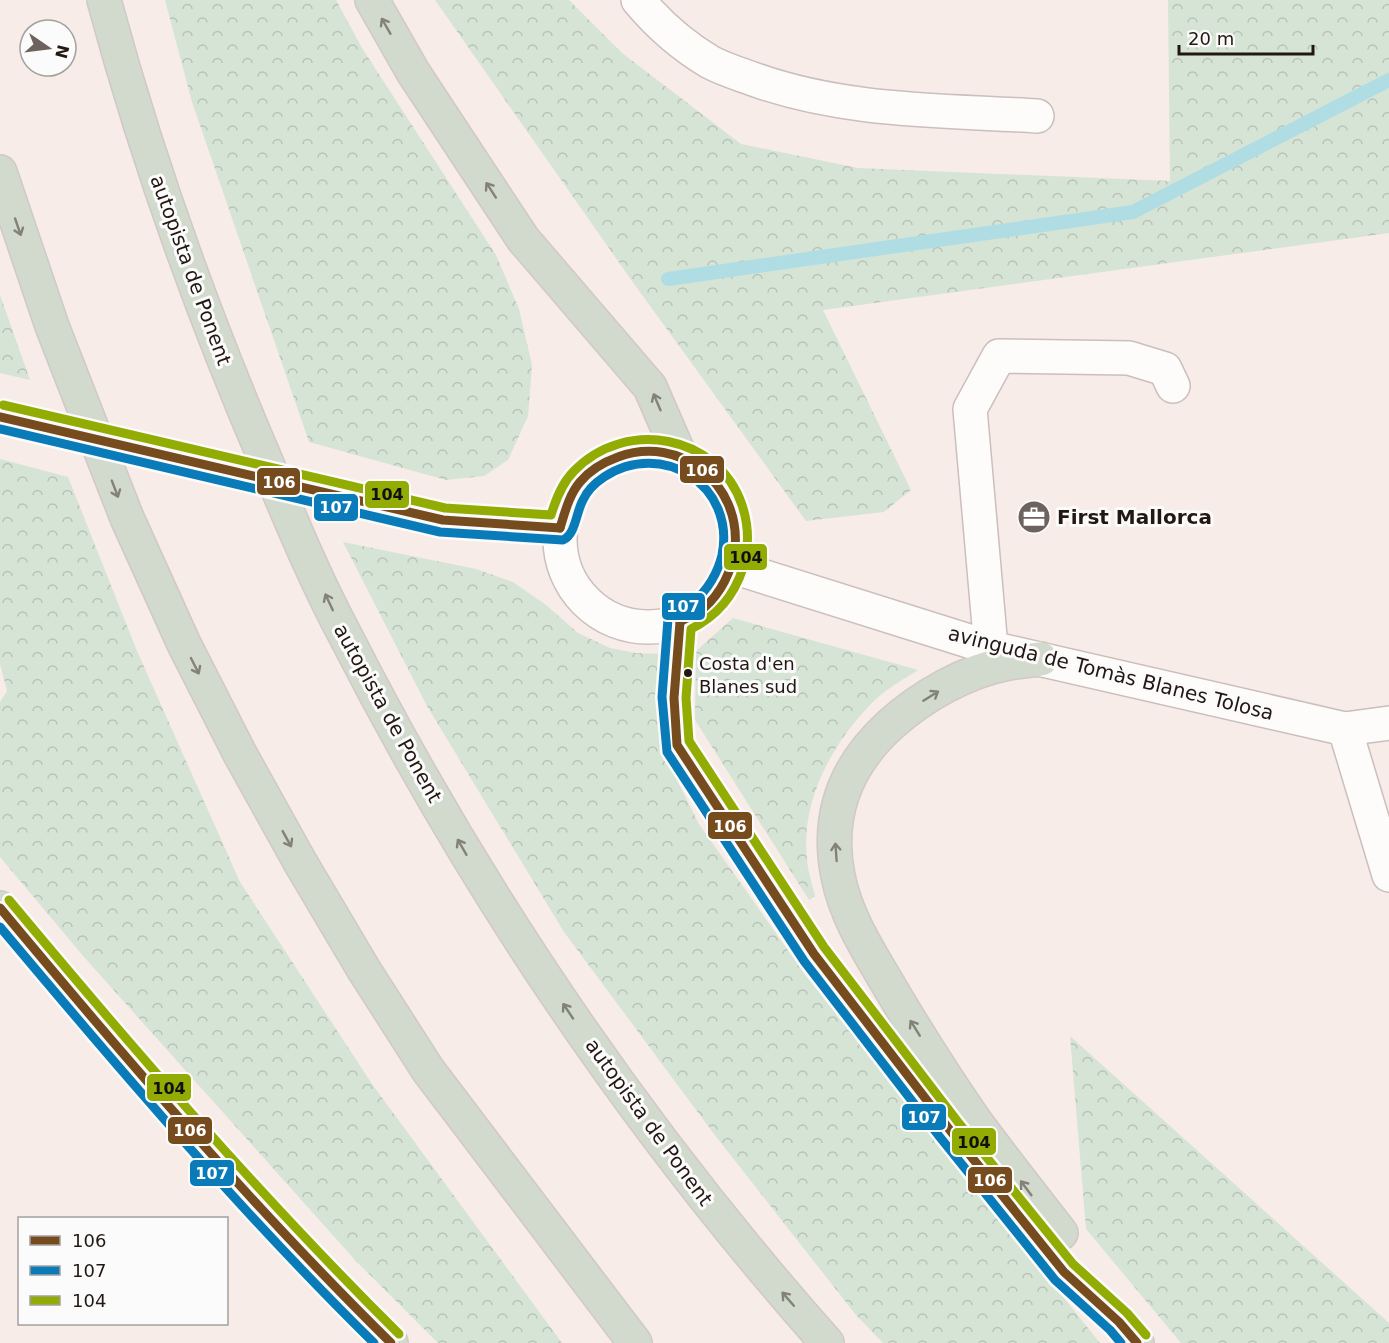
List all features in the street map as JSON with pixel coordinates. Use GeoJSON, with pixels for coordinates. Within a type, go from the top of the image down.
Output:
{"type":"FeatureCollection","features":[{"type":"Feature","properties":{"kind":"highway","name":"autopista de Ponent"},"geometry":{"type":"LineString","coordinates":[[104,0],[150,159],[191,278],[240,402],[343,633],[400,739],[470,860],[547,981],[621,1088],[708,1204],[826,1343]]}},
{"type":"Feature","properties":{"kind":"highway"},"geometry":{"type":"LineString","coordinates":[[372,0],[413,72],[524,239],[650,387],[680,456]]}},
{"type":"Feature","properties":{"kind":"highway"},"geometry":{"type":"LineString","coordinates":[[0,172],[52,326],[127,518],[184,644],[240,754],[317,892],[428,1070],[635,1343]]}},
{"type":"Feature","properties":{"kind":"highway"},"geometry":{"type":"LineString","coordinates":[[680,622],[674,698],[677,745],[821,963],[949,1129],[1064,1272],[1128,1333]]}},
{"type":"Feature","properties":{"kind":"highway"},"geometry":{"type":"LineString","coordinates":[[1041,659],[1009,663],[965,677],[902,714],[875,738],[856,763],[842,789],[835,829],[838,876],[849,912],[869,953],[916,1030],[975,1120],[1080,1258],[1128,1333]]}},
{"type":"Feature","properties":{"kind":"highway"},"geometry":{"type":"LineString","coordinates":[[0,908],[110,1041],[224,1170],[391,1343]]}},
{"type":"Feature","properties":{"kind":"street"},"geometry":{"type":"LineString","coordinates":[[638,0],[656,21],[711,63],[777,88],[806,96],[873,106],[1037,116]]}},
{"type":"Feature","properties":{"kind":"street"},"geometry":{"type":"LineString","coordinates":[[991,648],[970,409],[999,356],[1129,358],[1166,369],[1173,386]]}},
{"type":"Feature","properties":{"kind":"street"},"geometry":{"type":"LineString","coordinates":[[0,417],[443,520],[560,528]]}},
{"type":"Feature","properties":{"kind":"street"},"geometry":{"type":"LineString","coordinates":[[654,450],[680,456],[703,469],[722,488],[733,513],[737,540],[733,567],[721,590],[703,609],[680,622],[650,628],[620,623],[593,609],[573,587],[562,558],[560,528],[567,502],[582,480],[602,462],[627,452],[654,450]]}},
{"type":"Feature","properties":{"kind":"street","name":"avinguda de Tomàs Blanes Tolosa"},"geometry":{"type":"LineString","coordinates":[[733,567],[991,648],[1345,729],[1389,723]]}},
{"type":"Feature","properties":{"kind":"street"},"geometry":{"type":"LineString","coordinates":[[1345,729],[1389,875]]}},
{"type":"Feature","properties":{"kind":"green space"},"geometry":{"type":"Polygon","coordinates":[[[165,0],[336,0],[362,48],[496,255],[519,309],[532,365],[528,416],[508,460],[484,476],[446,480],[309,442],[192,102],[165,0]]]}},
{"type":"Feature","properties":{"kind":"green space"},"geometry":{"type":"Polygon","coordinates":[[[435,0],[569,0],[622,53],[741,144],[858,168],[1170,181],[1168,0],[1389,0],[1389,233],[823,310],[911,490],[884,512],[806,521],[632,281],[435,0]]]}},
{"type":"Feature","properties":{"kind":"green space"},"geometry":{"type":"Polygon","coordinates":[[[0,295],[30,380],[0,373],[0,295]]]}},
{"type":"Feature","properties":{"kind":"green space"},"geometry":{"type":"Polygon","coordinates":[[[0,459],[68,477],[137,651],[240,882],[372,1084],[562,1343],[438,1343],[355,1260],[84,957],[0,857],[0,702],[7,691],[0,664],[0,459]]]}},
{"type":"Feature","properties":{"kind":"green space"},"geometry":{"type":"Polygon","coordinates":[[[343,542],[476,569],[513,582],[546,605],[578,633],[610,648],[636,653],[665,654],[660,746],[699,824],[806,976],[1100,1343],[883,1343],[856,1315],[714,1134],[564,932],[427,706],[343,542]]]}},
{"type":"Feature","properties":{"kind":"green space"},"geometry":{"type":"Polygon","coordinates":[[[733,618],[918,670],[881,695],[861,715],[834,752],[823,772],[809,815],[806,837],[810,878],[815,896],[809,900],[695,720],[696,651],[733,618]]]}},
{"type":"Feature","properties":{"kind":"green space"},"geometry":{"type":"Polygon","coordinates":[[[1070,1036],[1389,1323],[1389,1343],[1181,1343],[1086,1229],[1070,1036]]]}},
{"type":"Feature","properties":{"kind":"waterway"},"geometry":{"type":"LineString","coordinates":[[668,279],[1133,212],[1389,80]]}},
{"type":"Feature","properties":{"kind":"transit line","name":"104"},"geometry":{"type":"LineString","coordinates":[[3,405],[445,508],[551,515],[560,491],[574,471],[595,454],[618,444],[643,440],[668,442],[692,449],[713,462],[730,481],[742,505],[746,521],[747,545],[743,568],[735,588],[717,611],[691,629],[686,698],[689,741],[824,947],[958,1122],[1073,1264],[1127,1313],[1146,1335]]}},
{"type":"Feature","properties":{"kind":"transit line","name":"106"},"geometry":{"type":"LineString","coordinates":[[0,417],[443,520],[560,528]]}},
{"type":"Feature","properties":{"kind":"transit line","name":"107"},"geometry":{"type":"LineString","coordinates":[[0,429],[440,532],[563,540],[571,533],[587,493],[604,477],[626,467],[649,463],[671,467],[690,476],[706,490],[718,508],[723,530],[722,555],[718,568],[704,592],[694,601],[673,612],[668,619],[662,697],[667,752],[804,961],[939,1136],[1055,1280],[1110,1330],[1121,1343]]}},
{"type":"Feature","properties":{"kind":"transit line","name":"106"},"geometry":{"type":"LineString","coordinates":[[560,528],[576,487],[593,470],[613,459],[641,452],[663,453],[684,459],[702,470],[717,485],[728,504],[734,525],[734,557],[716,596],[701,610],[680,622]]}},
{"type":"Feature","properties":{"kind":"transit line","name":"106"},"geometry":{"type":"LineString","coordinates":[[680,622],[674,698],[677,745],[814,954],[949,1129],[1064,1272],[1119,1322],[1137,1343]]}},
{"type":"Feature","properties":{"kind":"transit line","name":"104"},"geometry":{"type":"LineString","coordinates":[[9,900],[199,1122],[297,1229],[399,1334]]}},
{"type":"Feature","properties":{"kind":"transit line","name":"106"},"geometry":{"type":"LineString","coordinates":[[0,908],[94,1020],[239,1185],[391,1343]]}},
{"type":"Feature","properties":{"kind":"transit line","name":"107"},"geometry":{"type":"LineString","coordinates":[[0,927],[229,1192],[374,1343]]}},
{"type":"Feature","properties":{"kind":"place","name":"First Mallorca"},"geometry":{"type":"Point","coordinates":[1034,517]}},
{"type":"Feature","properties":{"kind":"place","name":"Costa d'en Blanes sud"},"geometry":{"type":"Point","coordinates":[688,673]}}]}
